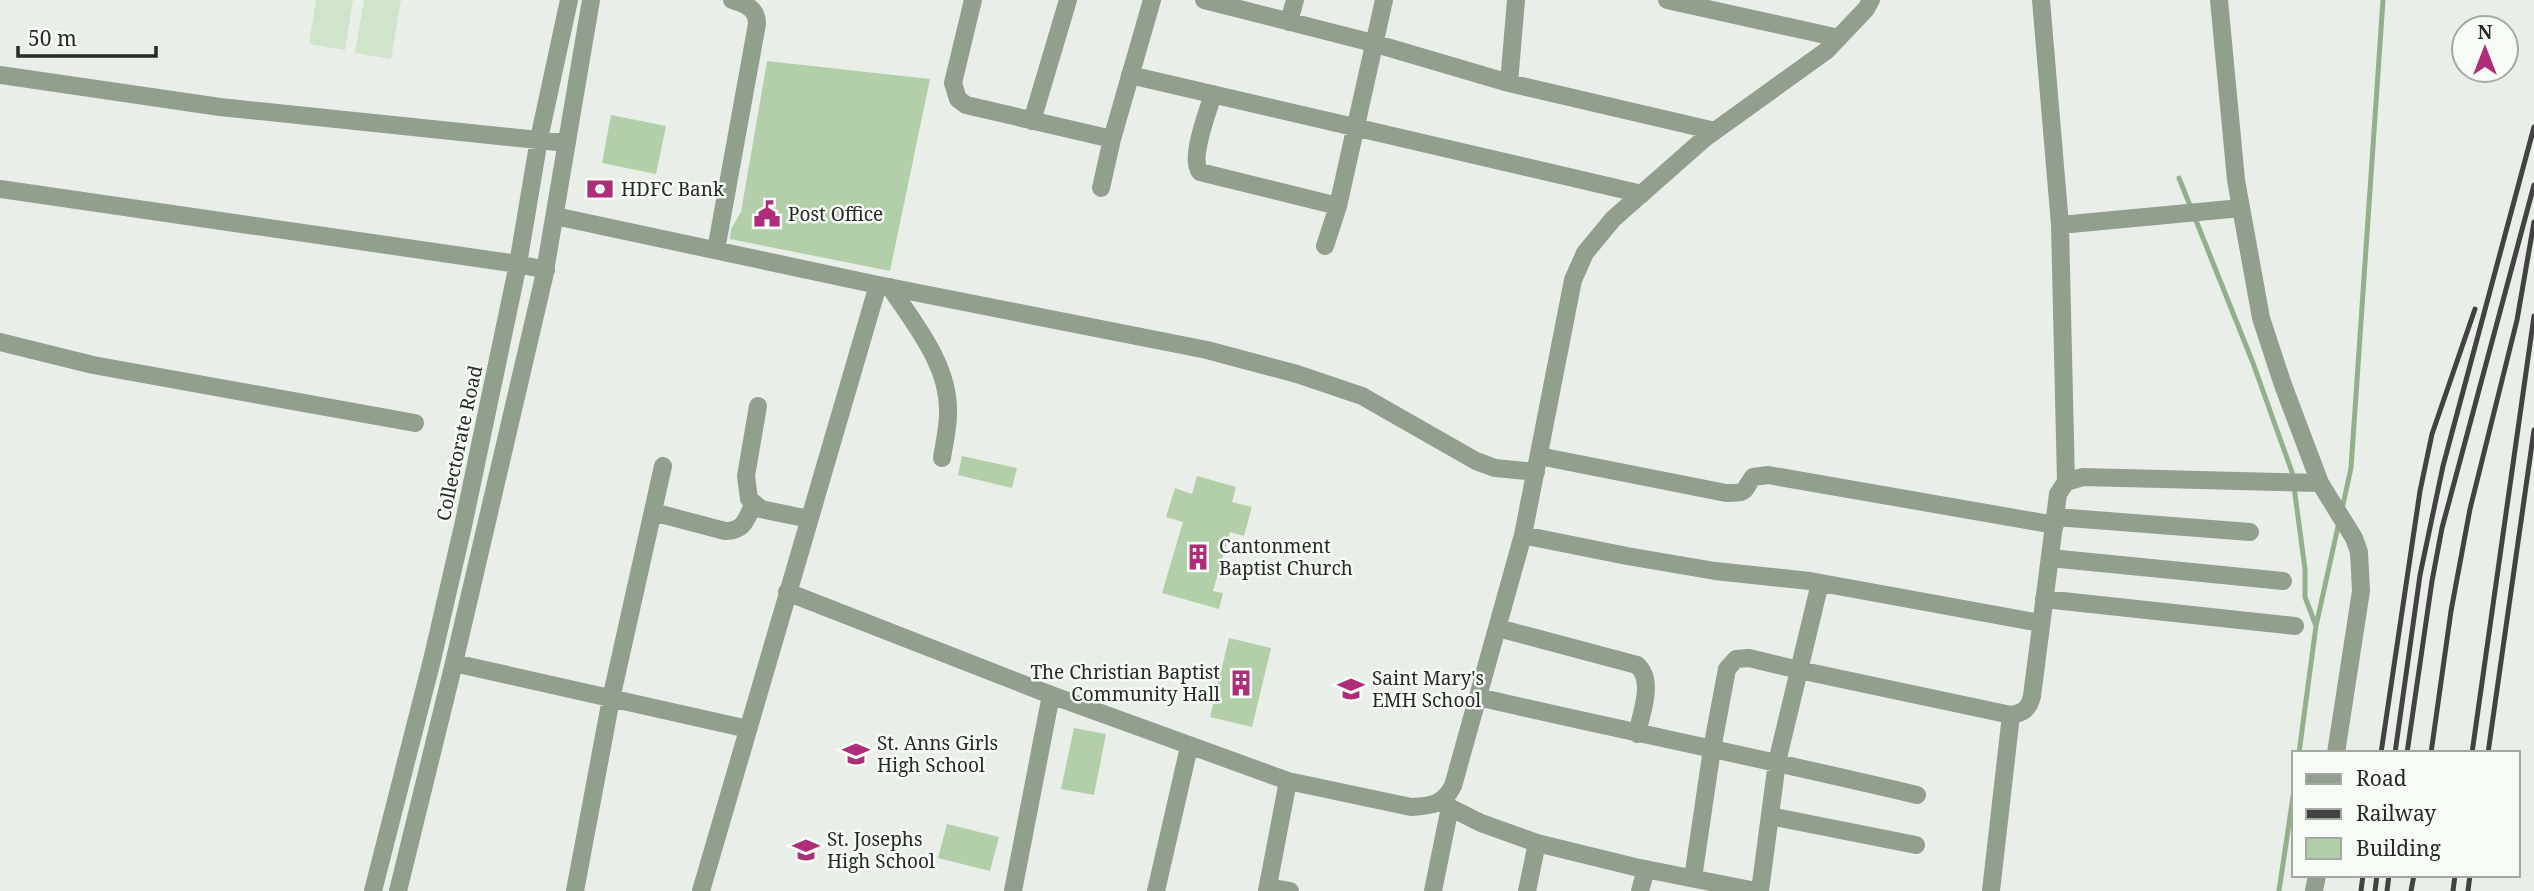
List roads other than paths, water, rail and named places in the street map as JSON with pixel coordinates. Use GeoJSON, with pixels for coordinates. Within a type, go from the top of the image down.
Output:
{"type":"FeatureCollection","features":[{"type":"Feature","properties":{"kind":"street","name":"Collectorate Road"},"geometry":{"type":"LineString","coordinates":[[373,891],[432,660],[518,264],[539,139],[569,0]]}},
{"type":"Feature","properties":{"kind":"street"},"geometry":{"type":"LineString","coordinates":[[398,891],[546,270],[591,0]]}},
{"type":"Feature","properties":{"kind":"street"},"geometry":{"type":"LineString","coordinates":[[716,250],[757,24],[752,8],[732,0]]}},
{"type":"Feature","properties":{"kind":"street"},"geometry":{"type":"LineString","coordinates":[[973,0],[953,83],[958,99],[966,105],[1112,139]]}},
{"type":"Feature","properties":{"kind":"street"},"geometry":{"type":"LineString","coordinates":[[1032,121],[1068,0]]}},
{"type":"Feature","properties":{"kind":"street"},"geometry":{"type":"LineString","coordinates":[[1101,188],[1112,139],[1152,0]]}},
{"type":"Feature","properties":{"kind":"street"},"geometry":{"type":"LineString","coordinates":[[1204,0],[1373,43],[1509,83],[1714,131]]}},
{"type":"Feature","properties":{"kind":"street"},"geometry":{"type":"LineString","coordinates":[[1289,22],[1295,0]]}},
{"type":"Feature","properties":{"kind":"street"},"geometry":{"type":"LineString","coordinates":[[1325,246],[1338,206],[1384,0]]}},
{"type":"Feature","properties":{"kind":"street"},"geometry":{"type":"LineString","coordinates":[[1509,83],[1516,0]]}},
{"type":"Feature","properties":{"kind":"street"},"geometry":{"type":"LineString","coordinates":[[1667,0],[1839,37]]}},
{"type":"Feature","properties":{"kind":"street"},"geometry":{"type":"LineString","coordinates":[[1433,891],[1445,805],[1453,786],[1523,535],[1573,280],[1585,253],[1613,219],[1714,131],[1826,51],[1866,9],[1871,0]]}},
{"type":"Feature","properties":{"kind":"street"},"geometry":{"type":"LineString","coordinates":[[1693,878],[1727,669],[1736,659],[1749,658],[2011,715],[2026,709],[2031,703],[2058,494],[2066,482],[2060,225],[2041,0]]}},
{"type":"Feature","properties":{"kind":"street"},"geometry":{"type":"LineString","coordinates":[[2219,0],[2236,180],[2261,318],[2313,482],[2332,503],[2359,552],[2361,591],[2336,751]]}},
{"type":"Feature","properties":{"kind":"street"},"geometry":{"type":"LineString","coordinates":[[0,75],[220,107],[567,143]]}},
{"type":"Feature","properties":{"kind":"street"},"geometry":{"type":"LineString","coordinates":[[1130,75],[1642,194]]}},
{"type":"Feature","properties":{"kind":"street"},"geometry":{"type":"LineString","coordinates":[[1213,94],[1196,155],[1196,168],[1200,172],[1338,206]]}},
{"type":"Feature","properties":{"kind":"street"},"geometry":{"type":"LineString","coordinates":[[0,189],[546,270]]}},
{"type":"Feature","properties":{"kind":"street"},"geometry":{"type":"LineString","coordinates":[[2060,225],[2241,208]]}},
{"type":"Feature","properties":{"kind":"street"},"geometry":{"type":"LineString","coordinates":[[555,216],[884,286],[1207,350],[1297,374],[1362,396],[1495,468],[1538,464],[1726,493],[1743,493],[1748,489],[1753,477],[1768,475],[2055,521],[2250,532]]}},
{"type":"Feature","properties":{"kind":"street"},"geometry":{"type":"LineString","coordinates":[[884,286],[930,349],[942,374],[948,414],[942,458]]}},
{"type":"Feature","properties":{"kind":"street"},"geometry":{"type":"LineString","coordinates":[[701,891],[725,837],[748,729],[768,690],[787,592],[884,286]]}},
{"type":"Feature","properties":{"kind":"street"},"geometry":{"type":"LineString","coordinates":[[0,342],[93,365],[415,424]]}},
{"type":"Feature","properties":{"kind":"street"},"geometry":{"type":"LineString","coordinates":[[758,406],[746,491],[753,505],[761,509],[809,519]]}},
{"type":"Feature","properties":{"kind":"street"},"geometry":{"type":"LineString","coordinates":[[575,891],[611,699],[663,466]]}},
{"type":"Feature","properties":{"kind":"street"},"geometry":{"type":"LineString","coordinates":[[2066,482],[2083,477],[2313,482]]}},
{"type":"Feature","properties":{"kind":"street"},"geometry":{"type":"LineString","coordinates":[[653,512],[731,531],[743,527],[753,505]]}},
{"type":"Feature","properties":{"kind":"street"},"geometry":{"type":"LineString","coordinates":[[1523,535],[1715,571],[1820,583],[2040,623]]}},
{"type":"Feature","properties":{"kind":"street"},"geometry":{"type":"LineString","coordinates":[[2050,558],[2283,581]]}},
{"type":"Feature","properties":{"kind":"street"},"geometry":{"type":"LineString","coordinates":[[787,592],[1051,695],[1288,781],[1411,807],[1445,805],[1481,823],[1537,843],[1646,869],[1758,891],[1777,762],[1820,583]]}},
{"type":"Feature","properties":{"kind":"street"},"geometry":{"type":"LineString","coordinates":[[2044,598],[2295,626]]}},
{"type":"Feature","properties":{"kind":"street"},"geometry":{"type":"LineString","coordinates":[[1498,628],[1637,665],[1646,675],[1647,685],[1637,734]]}},
{"type":"Feature","properties":{"kind":"street"},"geometry":{"type":"LineString","coordinates":[[454,663],[748,729]]}},
{"type":"Feature","properties":{"kind":"street"},"geometry":{"type":"LineString","coordinates":[[1013,891],[1051,695]]}},
{"type":"Feature","properties":{"kind":"street"},"geometry":{"type":"LineString","coordinates":[[1478,697],[1917,795]]}},
{"type":"Feature","properties":{"kind":"street"},"geometry":{"type":"LineString","coordinates":[[1991,891],[2011,715]]}},
{"type":"Feature","properties":{"kind":"street"},"geometry":{"type":"LineString","coordinates":[[1156,891],[1189,747]]}},
{"type":"Feature","properties":{"kind":"street"},"geometry":{"type":"LineString","coordinates":[[1288,781],[1267,889],[1290,891]]}},
{"type":"Feature","properties":{"kind":"street"},"geometry":{"type":"LineString","coordinates":[[1770,816],[1916,845]]}},
{"type":"Feature","properties":{"kind":"street"},"geometry":{"type":"LineString","coordinates":[[1527,891],[1537,843]]}},
{"type":"Feature","properties":{"kind":"street"},"geometry":{"type":"LineString","coordinates":[[1640,891],[1646,869]]}},
{"type":"Feature","properties":{"kind":"waterway"},"geometry":{"type":"LineString","coordinates":[[2342,509],[2351,468],[2383,0]]}},
{"type":"Feature","properties":{"kind":"waterway"},"geometry":{"type":"LineString","coordinates":[[2179,178],[2253,363],[2292,472],[2305,569],[2305,597],[2316,626]]}},
{"type":"Feature","properties":{"kind":"waterway"},"geometry":{"type":"LineString","coordinates":[[2299,751],[2316,626],[2339,522]]}},
{"type":"Feature","properties":{"kind":"waterway"},"geometry":{"type":"LineString","coordinates":[[2279,891],[2292,803]]}},
{"type":"Feature","properties":{"kind":"railway"},"geometry":{"type":"LineString","coordinates":[[2395,751],[2420,575],[2443,466],[2534,127]]}},
{"type":"Feature","properties":{"kind":"railway"},"geometry":{"type":"LineString","coordinates":[[2407,751],[2442,528],[2534,185]]}},
{"type":"Feature","properties":{"kind":"railway"},"geometry":{"type":"LineString","coordinates":[[2431,751],[2451,611],[2470,509],[2517,320],[2534,222]]}},
{"type":"Feature","properties":{"kind":"railway"},"geometry":{"type":"LineString","coordinates":[[2381,751],[2420,491],[2432,434],[2475,309]]}},
{"type":"Feature","properties":{"kind":"railway"},"geometry":{"type":"LineString","coordinates":[[2472,751],[2534,316]]}},
{"type":"Feature","properties":{"kind":"railway"},"geometry":{"type":"LineString","coordinates":[[2488,751],[2534,430]]}},
{"type":"Feature","properties":{"kind":"railway"},"geometry":{"type":"LineString","coordinates":[[2361,891],[2363,877]]}},
{"type":"Feature","properties":{"kind":"railway"},"geometry":{"type":"LineString","coordinates":[[2375,891],[2377,877]]}},
{"type":"Feature","properties":{"kind":"railway"},"geometry":{"type":"LineString","coordinates":[[2387,891],[2389,877]]}},
{"type":"Feature","properties":{"kind":"railway"},"geometry":{"type":"LineString","coordinates":[[2411,891],[2414,877]]}},
{"type":"Feature","properties":{"kind":"railway"},"geometry":{"type":"LineString","coordinates":[[2453,891],[2455,877]]}},
{"type":"Feature","properties":{"kind":"railway"},"geometry":{"type":"LineString","coordinates":[[2468,891],[2470,877]]}},
{"type":"Feature","properties":{"kind":"place","name":"HDFC Bank"},"geometry":{"type":"Point","coordinates":[600,189]}},
{"type":"Feature","properties":{"kind":"place","name":"Post Office"},"geometry":{"type":"Point","coordinates":[767,214]}},
{"type":"Feature","properties":{"kind":"place","name":"Cantonment Baptist Church"},"geometry":{"type":"Point","coordinates":[1198,557]}},
{"type":"Feature","properties":{"kind":"place","name":"The Christian Baptist Community Hall"},"geometry":{"type":"Point","coordinates":[1241,683]}},
{"type":"Feature","properties":{"kind":"place","name":"Saint Mary's EMH School"},"geometry":{"type":"Point","coordinates":[1351,689]}},
{"type":"Feature","properties":{"kind":"place","name":"St. Anns Girls High School"},"geometry":{"type":"Point","coordinates":[856,754]}},
{"type":"Feature","properties":{"kind":"place","name":"St. Josephs High School"},"geometry":{"type":"Point","coordinates":[806,850]}}]}
